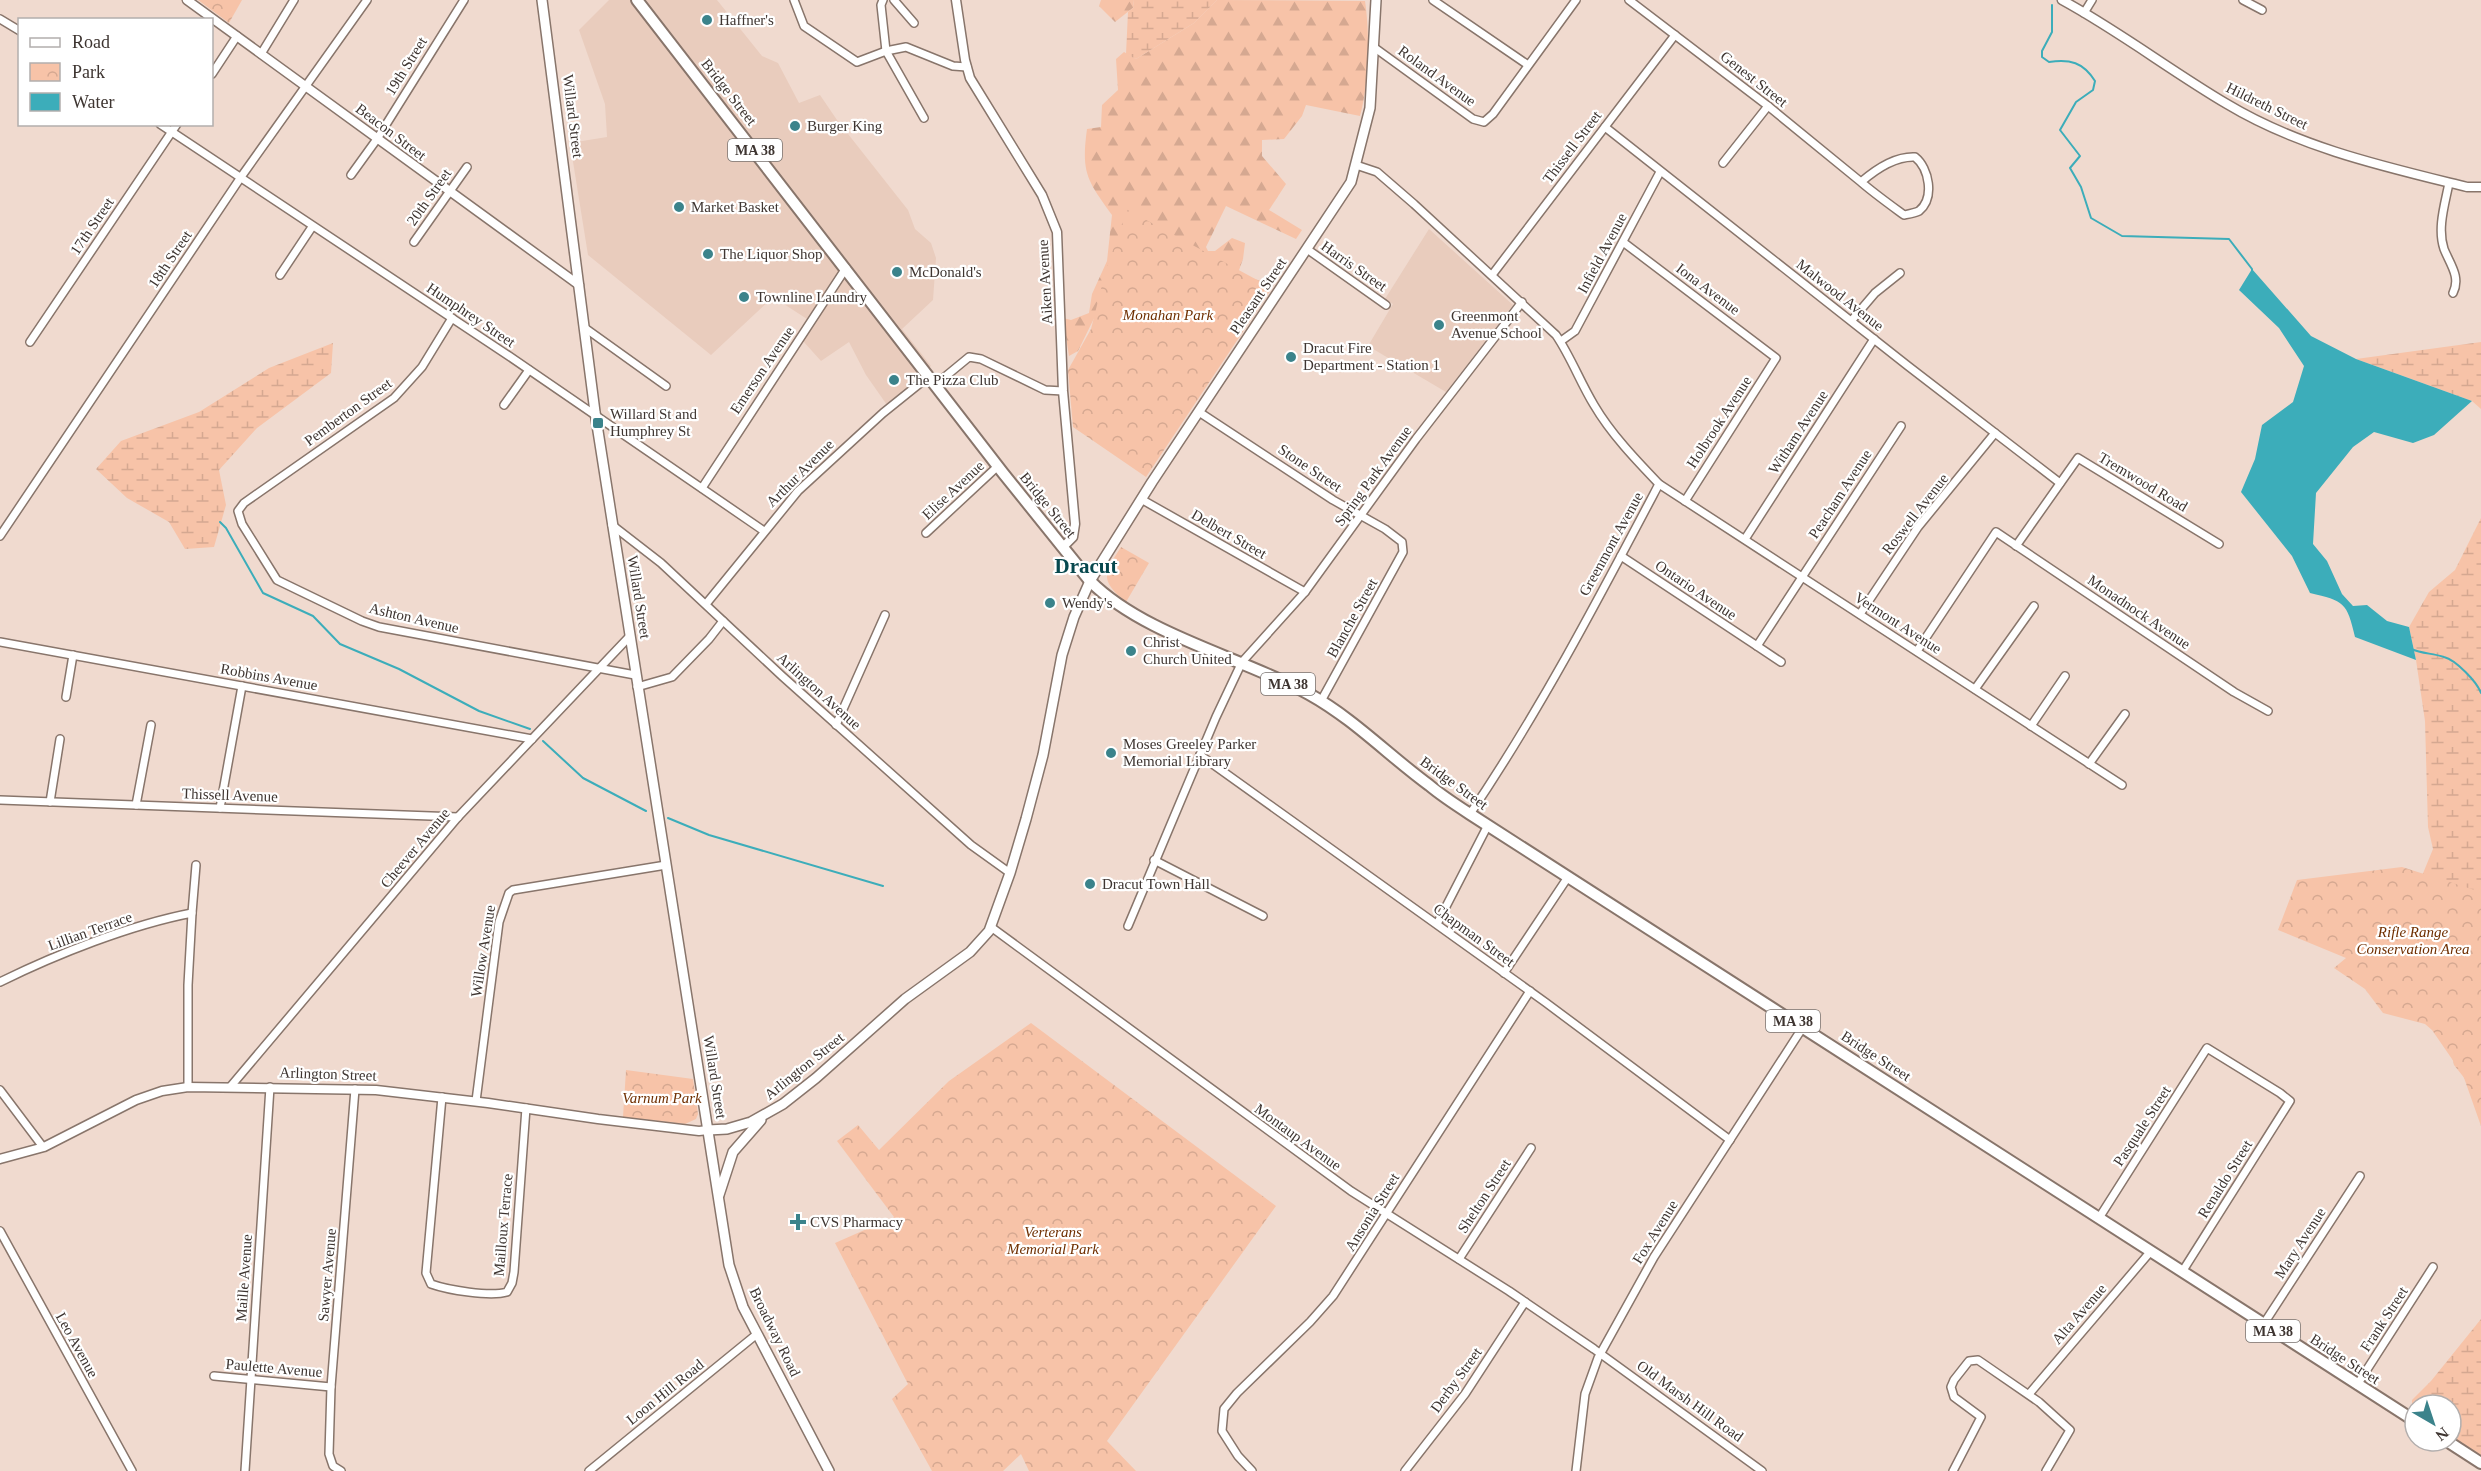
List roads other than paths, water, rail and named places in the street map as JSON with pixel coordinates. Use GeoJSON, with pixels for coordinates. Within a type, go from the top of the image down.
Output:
{"type":"FeatureCollection","features":[{"type":"Feature","properties":{"kind":"main road","name":"Willard Street"},"geometry":{"type":"LineString","coordinates":[[542,0],[596,417],[718,1197]]}},
{"type":"Feature","properties":{"kind":"main road","name":"Bridge Street"},"geometry":{"type":"LineString","coordinates":[[638,0],[998,466],[1090,581],[1104,595],[1132,614],[1242,662],[1321,701],[1361,729],[1428,785],[1470,814],[2403,1414]]}},
{"type":"Feature","properties":{"kind":"main road","name":"Pleasant Street"},"geometry":{"type":"LineString","coordinates":[[1090,581],[1141,499],[1351,182],[1370,108],[1376,0]]}},
{"type":"Feature","properties":{"kind":"main road","name":"Arlington Street"},"geometry":{"type":"LineString","coordinates":[[708,1130],[735,1128],[766,1115],[816,1078],[905,999],[970,952],[991,927],[1011,873],[1043,755],[1062,655],[1074,616],[1090,581]]}},
{"type":"Feature","properties":{"kind":"main road"},"geometry":{"type":"LineString","coordinates":[[718,1197],[733,1152],[766,1115]]}},
{"type":"Feature","properties":{"kind":"main road","name":"Broadway Road"},"geometry":{"type":"LineString","coordinates":[[718,1197],[729,1265],[743,1307],[829,1471]]}},
{"type":"Feature","properties":{"kind":"main road"},"geometry":{"type":"LineString","coordinates":[[2463,1451],[2481,1463]]}},
{"type":"Feature","properties":{"kind":"street","name":"Beacon Street"},"geometry":{"type":"LineString","coordinates":[[187,0],[212,18]]}},
{"type":"Feature","properties":{"kind":"street"},"geometry":{"type":"LineString","coordinates":[[261,54],[294,0]]}},
{"type":"Feature","properties":{"kind":"street","name":"18th Street"},"geometry":{"type":"LineString","coordinates":[[0,536],[241,177],[367,0]]}},
{"type":"Feature","properties":{"kind":"street","name":"19th Street"},"geometry":{"type":"LineString","coordinates":[[351,176],[464,0]]}},
{"type":"Feature","properties":{"kind":"street"},"geometry":{"type":"LineString","coordinates":[[794,0],[804,26],[857,62],[886,51],[906,47],[953,66],[967,67]]}},
{"type":"Feature","properties":{"kind":"street"},"geometry":{"type":"LineString","coordinates":[[884,0],[881,5],[886,51],[924,118]]}},
{"type":"Feature","properties":{"kind":"street"},"geometry":{"type":"LineString","coordinates":[[894,0],[914,23]]}},
{"type":"Feature","properties":{"kind":"street","name":"Aiken Avenue"},"geometry":{"type":"LineString","coordinates":[[956,0],[970,78],[1042,195],[1057,232],[1063,391],[1075,524],[1073,537],[1063,547]]}},
{"type":"Feature","properties":{"kind":"street"},"geometry":{"type":"LineString","coordinates":[[1433,0],[1528,65],[1576,0]]}},
{"type":"Feature","properties":{"kind":"street","name":"Genest Street"},"geometry":{"type":"LineString","coordinates":[[1629,0],[1768,106],[1861,182],[1904,215],[1918,212],[1926,201],[1928,190],[1923,163],[1915,157],[1904,156],[1873,172],[1861,182]]}},
{"type":"Feature","properties":{"kind":"street","name":"Hildreth Street"},"geometry":{"type":"LineString","coordinates":[[2062,0],[2227,104],[2276,129],[2355,158],[2449,183],[2481,187]]}},
{"type":"Feature","properties":{"kind":"street"},"geometry":{"type":"LineString","coordinates":[[2084,13],[2092,0]]}},
{"type":"Feature","properties":{"kind":"street"},"geometry":{"type":"LineString","coordinates":[[2243,0],[2262,10]]}},
{"type":"Feature","properties":{"kind":"street"},"geometry":{"type":"LineString","coordinates":[[0,19],[18,30]]}},
{"type":"Feature","properties":{"kind":"street","name":"Beacon Street"},"geometry":{"type":"LineString","coordinates":[[213,19],[579,285]]}},
{"type":"Feature","properties":{"kind":"street","name":"Thissell Street"},"geometry":{"type":"LineString","coordinates":[[1491,275],[1674,35]]}},
{"type":"Feature","properties":{"kind":"street"},"geometry":{"type":"LineString","coordinates":[[213,72],[237,36]]}},
{"type":"Feature","properties":{"kind":"street","name":"Roland Avenue"},"geometry":{"type":"LineString","coordinates":[[1375,48],[1473,119],[1484,122],[1493,114],[1528,65]]}},
{"type":"Feature","properties":{"kind":"street"},"geometry":{"type":"LineString","coordinates":[[1723,163],[1768,106]]}},
{"type":"Feature","properties":{"kind":"street","name":"Humphrey Street"},"geometry":{"type":"LineString","coordinates":[[163,126],[452,318],[764,531]]}},
{"type":"Feature","properties":{"kind":"street","name":"17th Street"},"geometry":{"type":"LineString","coordinates":[[30,342],[176,126]]}},
{"type":"Feature","properties":{"kind":"street","name":"Malwood Avenue"},"geometry":{"type":"LineString","coordinates":[[1605,127],[2060,483]]}},
{"type":"Feature","properties":{"kind":"street","name":"Greenmont Avenue"},"geometry":{"type":"LineString","coordinates":[[1356,165],[1377,172],[1522,302],[1560,341],[1594,406],[1629,453],[1659,484],[1496,776],[1470,814]]}},
{"type":"Feature","properties":{"kind":"street","name":"20th Street"},"geometry":{"type":"LineString","coordinates":[[414,242],[467,167]]}},
{"type":"Feature","properties":{"kind":"street","name":"Infield Avenue"},"geometry":{"type":"LineString","coordinates":[[1560,341],[1575,331],[1660,172]]}},
{"type":"Feature","properties":{"kind":"street"},"geometry":{"type":"LineString","coordinates":[[2449,183],[2443,217],[2442,241],[2457,281],[2453,294]]}},
{"type":"Feature","properties":{"kind":"street"},"geometry":{"type":"LineString","coordinates":[[280,275],[312,227]]}},
{"type":"Feature","properties":{"kind":"street","name":"Iona Avenue"},"geometry":{"type":"LineString","coordinates":[[1623,242],[1776,358]]}},
{"type":"Feature","properties":{"kind":"street","name":"Harris Street"},"geometry":{"type":"LineString","coordinates":[[1307,249],[1386,305]]}},
{"type":"Feature","properties":{"kind":"street","name":"Emerson Avenue"},"geometry":{"type":"LineString","coordinates":[[702,488],[846,268]]}},
{"type":"Feature","properties":{"kind":"street"},"geometry":{"type":"LineString","coordinates":[[1852,320],[1875,293],[1900,273]]}},
{"type":"Feature","properties":{"kind":"street","name":"Spring Park Avenue"},"geometry":{"type":"LineString","coordinates":[[1128,926],[1154,860],[1242,662],[1305,592],[1416,439],[1522,302]]}},
{"type":"Feature","properties":{"kind":"street","name":"Pemberton Street"},"geometry":{"type":"LineString","coordinates":[[240,507],[394,398],[422,367],[452,318]]}},
{"type":"Feature","properties":{"kind":"street"},"geometry":{"type":"LineString","coordinates":[[585,328],[666,387]]}},
{"type":"Feature","properties":{"kind":"street","name":"Witham Avenue"},"geometry":{"type":"LineString","coordinates":[[1744,539],[1874,339]]}},
{"type":"Feature","properties":{"kind":"street","name":"Arthur Avenue"},"geometry":{"type":"LineString","coordinates":[[706,604],[798,491],[844,447],[932,380],[969,357],[981,359],[1045,390],[1063,391]]}},
{"type":"Feature","properties":{"kind":"street","name":"Holbrook Avenue"},"geometry":{"type":"LineString","coordinates":[[1685,501],[1776,358]]}},
{"type":"Feature","properties":{"kind":"street"},"geometry":{"type":"LineString","coordinates":[[504,405],[529,370]]}},
{"type":"Feature","properties":{"kind":"street","name":"Stone Street"},"geometry":{"type":"LineString","coordinates":[[1199,412],[1385,529],[1402,542],[1402,546]]}},
{"type":"Feature","properties":{"kind":"street","name":"Peacham Avenue"},"geometry":{"type":"LineString","coordinates":[[1803,577],[1901,426]]}},
{"type":"Feature","properties":{"kind":"street","name":"Roswell Avenue"},"geometry":{"type":"LineString","coordinates":[[1860,614],[1918,527],[1995,433]]}},
{"type":"Feature","properties":{"kind":"street","name":"Tremwood Road"},"geometry":{"type":"LineString","coordinates":[[2060,483],[2078,458],[2219,544]]}},
{"type":"Feature","properties":{"kind":"street","name":"Elise Avenue"},"geometry":{"type":"LineString","coordinates":[[926,533],[998,466]]}},
{"type":"Feature","properties":{"kind":"street"},"geometry":{"type":"LineString","coordinates":[[2016,546],[2060,483]]}},
{"type":"Feature","properties":{"kind":"street","name":"Vermont Avenue"},"geometry":{"type":"LineString","coordinates":[[1659,484],[2122,785]]}},
{"type":"Feature","properties":{"kind":"street","name":"Delbert Street"},"geometry":{"type":"LineString","coordinates":[[1141,499],[1305,592]]}},
{"type":"Feature","properties":{"kind":"street","name":"Ashton Avenue"},"geometry":{"type":"LineString","coordinates":[[240,507],[238,511],[242,524],[277,580],[362,621],[379,627],[635,675]]}},
{"type":"Feature","properties":{"kind":"street","name":"Arlington Avenue"},"geometry":{"type":"LineString","coordinates":[[612,525],[633,539],[706,604],[836,725],[971,845],[1011,873]]}},
{"type":"Feature","properties":{"kind":"street","name":"Monadnock Avenue"},"geometry":{"type":"LineString","coordinates":[[1917,651],[1996,532],[2234,692],[2268,711]]}},
{"type":"Feature","properties":{"kind":"street","name":"Blanche Street"},"geometry":{"type":"LineString","coordinates":[[1321,701],[1389,579],[1403,552],[1402,546]]}},
{"type":"Feature","properties":{"kind":"street","name":"Ontario Avenue"},"geometry":{"type":"LineString","coordinates":[[1620,556],[1781,662]]}},
{"type":"Feature","properties":{"kind":"street"},"geometry":{"type":"LineString","coordinates":[[1757,646],[1803,577]]}},
{"type":"Feature","properties":{"kind":"street"},"geometry":{"type":"LineString","coordinates":[[1975,689],[2034,606]]}},
{"type":"Feature","properties":{"kind":"street"},"geometry":{"type":"LineString","coordinates":[[836,725],[885,615]]}},
{"type":"Feature","properties":{"kind":"street"},"geometry":{"type":"LineString","coordinates":[[637,687],[672,677],[696,654],[723,621]]}},
{"type":"Feature","properties":{"kind":"street","name":"Cheever Avenue"},"geometry":{"type":"LineString","coordinates":[[231,1086],[458,818],[629,637]]}},
{"type":"Feature","properties":{"kind":"street","name":"Robbins Avenue"},"geometry":{"type":"LineString","coordinates":[[0,642],[532,739]]}},
{"type":"Feature","properties":{"kind":"street"},"geometry":{"type":"LineString","coordinates":[[66,697],[73,655]]}},
{"type":"Feature","properties":{"kind":"street"},"geometry":{"type":"LineString","coordinates":[[2031,726],[2065,676]]}},
{"type":"Feature","properties":{"kind":"street"},"geometry":{"type":"LineString","coordinates":[[220,808],[242,686]]}},
{"type":"Feature","properties":{"kind":"street"},"geometry":{"type":"LineString","coordinates":[[2090,764],[2126,714]]}},
{"type":"Feature","properties":{"kind":"street"},"geometry":{"type":"LineString","coordinates":[[136,805],[151,725]]}},
{"type":"Feature","properties":{"kind":"street"},"geometry":{"type":"LineString","coordinates":[[50,802],[60,739]]}},
{"type":"Feature","properties":{"kind":"street","name":"Chapman Street"},"geometry":{"type":"LineString","coordinates":[[1200,755],[1530,991],[1730,1140]]}},
{"type":"Feature","properties":{"kind":"street","name":"Thissell Avenue"},"geometry":{"type":"LineString","coordinates":[[0,800],[458,818]]}},
{"type":"Feature","properties":{"kind":"street"},"geometry":{"type":"LineString","coordinates":[[1437,924],[1488,825]]}},
{"type":"Feature","properties":{"kind":"street"},"geometry":{"type":"LineString","coordinates":[[1154,860],[1263,916]]}},
{"type":"Feature","properties":{"kind":"street"},"geometry":{"type":"LineString","coordinates":[[188,1087],[188,985],[196,865]]}},
{"type":"Feature","properties":{"kind":"street","name":"Willow Avenue"},"geometry":{"type":"LineString","coordinates":[[476,1101],[499,922],[509,893],[513,890],[666,865]]}},
{"type":"Feature","properties":{"kind":"street"},"geometry":{"type":"LineString","coordinates":[[1504,973],[1568,877]]}},
{"type":"Feature","properties":{"kind":"street","name":"Lillian Terrace"},"geometry":{"type":"LineString","coordinates":[[0,982],[67,953],[170,917],[192,912]]}},
{"type":"Feature","properties":{"kind":"street","name":"Montaup Avenue"},"geometry":{"type":"LineString","coordinates":[[991,927],[1351,1191],[1525,1302],[1600,1354]]}},
{"type":"Feature","properties":{"kind":"street","name":"Ansonia Street"},"geometry":{"type":"LineString","coordinates":[[1252,1471],[1238,1456],[1222,1431],[1224,1409],[1237,1393],[1311,1322],[1333,1296],[1530,991]]}},
{"type":"Feature","properties":{"kind":"street","name":"Fox Avenue"},"geometry":{"type":"LineString","coordinates":[[1576,1471],[1579,1428],[1585,1394],[1600,1354],[1654,1257],[1803,1028]]}},
{"type":"Feature","properties":{"kind":"street","name":"Pasquale Street"},"geometry":{"type":"LineString","coordinates":[[2098,1218],[2207,1048],[2290,1101]]}},
{"type":"Feature","properties":{"kind":"street","name":"Arlington Street"},"geometry":{"type":"LineString","coordinates":[[0,1159],[43,1147],[136,1100],[162,1091],[188,1087],[355,1089],[442,1097],[605,1120],[699,1131],[708,1130]]}},
{"type":"Feature","properties":{"kind":"street","name":"Maille Avenue"},"geometry":{"type":"LineString","coordinates":[[245,1471],[270,1087]]}},
{"type":"Feature","properties":{"kind":"street","name":"Sawyer Avenue"},"geometry":{"type":"LineString","coordinates":[[341,1471],[332,1464],[329,1454],[331,1387],[355,1089]]}},
{"type":"Feature","properties":{"kind":"street"},"geometry":{"type":"LineString","coordinates":[[0,1090],[43,1147]]}},
{"type":"Feature","properties":{"kind":"street","name":"Mailloux Terrace"},"geometry":{"type":"LineString","coordinates":[[442,1097],[426,1273],[431,1284],[441,1287],[496,1293],[507,1292],[510,1288],[514,1272],[526,1108]]}},
{"type":"Feature","properties":{"kind":"street","name":"Renaldo Street"},"geometry":{"type":"LineString","coordinates":[[2182,1272],[2290,1101]]}},
{"type":"Feature","properties":{"kind":"street","name":"Shelton Street"},"geometry":{"type":"LineString","coordinates":[[1459,1259],[1531,1148]]}},
{"type":"Feature","properties":{"kind":"street","name":"Mary Avenue"},"geometry":{"type":"LineString","coordinates":[[2264,1324],[2360,1176]]}},
{"type":"Feature","properties":{"kind":"street","name":"Leo Avenue"},"geometry":{"type":"LineString","coordinates":[[0,1231],[132,1471]]}},
{"type":"Feature","properties":{"kind":"street","name":"Alta Avenue"},"geometry":{"type":"LineString","coordinates":[[2029,1394],[2151,1251]]}},
{"type":"Feature","properties":{"kind":"street","name":"Frank Street"},"geometry":{"type":"LineString","coordinates":[[2357,1385],[2433,1267]]}},
{"type":"Feature","properties":{"kind":"street","name":"Derby Street"},"geometry":{"type":"LineString","coordinates":[[1405,1471],[1465,1394],[1525,1302]]}},
{"type":"Feature","properties":{"kind":"street","name":"Loon Hill Road"},"geometry":{"type":"LineString","coordinates":[[589,1471],[758,1334]]}},
{"type":"Feature","properties":{"kind":"street","name":"Old Marsh Hill Road"},"geometry":{"type":"LineString","coordinates":[[1600,1354],[1762,1471]]}},
{"type":"Feature","properties":{"kind":"street"},"geometry":{"type":"LineString","coordinates":[[1953,1471],[1981,1418],[1954,1397],[1951,1387],[1969,1361],[1978,1360],[2029,1394],[2070,1430],[2046,1471]]}},
{"type":"Feature","properties":{"kind":"street","name":"Paulette Avenue"},"geometry":{"type":"LineString","coordinates":[[214,1376],[331,1387]]}},
{"type":"Feature","properties":{"kind":"water"},"geometry":{"type":"Polygon","coordinates":[[[2252,269],[2311,336],[2356,359],[2472,401],[2434,435],[2413,443],[2374,432],[2353,447],[2316,493],[2313,544],[2327,561],[2342,594],[2353,606],[2367,605],[2387,621],[2409,627],[2416,660],[2355,637],[2346,610],[2337,601],[2310,593],[2292,556],[2241,492],[2255,459],[2262,425],[2293,402],[2304,366],[2279,328],[2239,290],[2252,269]]]}},
{"type":"Feature","properties":{"kind":"waterway"},"geometry":{"type":"LineString","coordinates":[[2052,5],[2052,32],[2042,51],[2042,57],[2049,62],[2075,63],[2086,70],[2095,81],[2093,90],[2076,102],[2060,130],[2080,156],[2070,168],[2081,187],[2091,218],[2122,236],[2229,239],[2252,272]]}},
{"type":"Feature","properties":{"kind":"waterway"},"geometry":{"type":"LineString","coordinates":[[220,522],[226,528],[263,593],[313,616],[340,644],[399,669],[479,711],[530,729]]}},
{"type":"Feature","properties":{"kind":"waterway"},"geometry":{"type":"LineString","coordinates":[[2411,649],[2444,657],[2454,662],[2471,678],[2481,693]]}},
{"type":"Feature","properties":{"kind":"waterway"},"geometry":{"type":"LineString","coordinates":[[543,741],[583,778],[646,811]]}},
{"type":"Feature","properties":{"kind":"waterway"},"geometry":{"type":"LineString","coordinates":[[668,818],[709,835],[883,886]]}},
{"type":"Feature","properties":{"kind":"place","name":"Haffner's"},"geometry":{"type":"Point","coordinates":[707,20]}},
{"type":"Feature","properties":{"kind":"place","name":"Burger King"},"geometry":{"type":"Point","coordinates":[795,126]}},
{"type":"Feature","properties":{"kind":"place","name":"Market Basket"},"geometry":{"type":"Point","coordinates":[679,207]}},
{"type":"Feature","properties":{"kind":"place","name":"The Liquor Shop"},"geometry":{"type":"Point","coordinates":[708,254]}},
{"type":"Feature","properties":{"kind":"place","name":"McDonald's"},"geometry":{"type":"Point","coordinates":[897,272]}},
{"type":"Feature","properties":{"kind":"place","name":"Townline Laundry"},"geometry":{"type":"Point","coordinates":[744,297]}},
{"type":"Feature","properties":{"kind":"place","name":"Greenmont Avenue School"},"geometry":{"type":"Point","coordinates":[1439,325]}},
{"type":"Feature","properties":{"kind":"place","name":"Dracut Fire Department - Station 1"},"geometry":{"type":"Point","coordinates":[1291,357]}},
{"type":"Feature","properties":{"kind":"place","name":"The Pizza Club"},"geometry":{"type":"Point","coordinates":[894,380]}},
{"type":"Feature","properties":{"kind":"place","name":"Willard St and Humphrey St"},"geometry":{"type":"Point","coordinates":[598,423]}},
{"type":"Feature","properties":{"kind":"place","name":"Wendy's"},"geometry":{"type":"Point","coordinates":[1050,603]}},
{"type":"Feature","properties":{"kind":"place","name":"Christ Church United"},"geometry":{"type":"Point","coordinates":[1131,651]}},
{"type":"Feature","properties":{"kind":"place","name":"Moses Greeley Parker Memorial Library"},"geometry":{"type":"Point","coordinates":[1111,753]}},
{"type":"Feature","properties":{"kind":"place","name":"Dracut Town Hall"},"geometry":{"type":"Point","coordinates":[1090,884]}},
{"type":"Feature","properties":{"kind":"place","name":"CVS Pharmacy"},"geometry":{"type":"Point","coordinates":[798,1222]}},
{"type":"Feature","properties":{"kind":"district","name":"Dracut"},"geometry":{"type":"Point","coordinates":[1086,566]}},
{"type":"Feature","properties":{"kind":"park label","name":"Monahan Park"},"geometry":{"type":"Point","coordinates":[1168,315]}},
{"type":"Feature","properties":{"kind":"park label","name":"Rifle Range Conservation Area"},"geometry":{"type":"Point","coordinates":[2413,940]}},
{"type":"Feature","properties":{"kind":"park label","name":"Varnum Park"},"geometry":{"type":"Point","coordinates":[662,1098]}},
{"type":"Feature","properties":{"kind":"park label","name":"Verterans Memorial Park"},"geometry":{"type":"Point","coordinates":[1053,1240]}}]}
